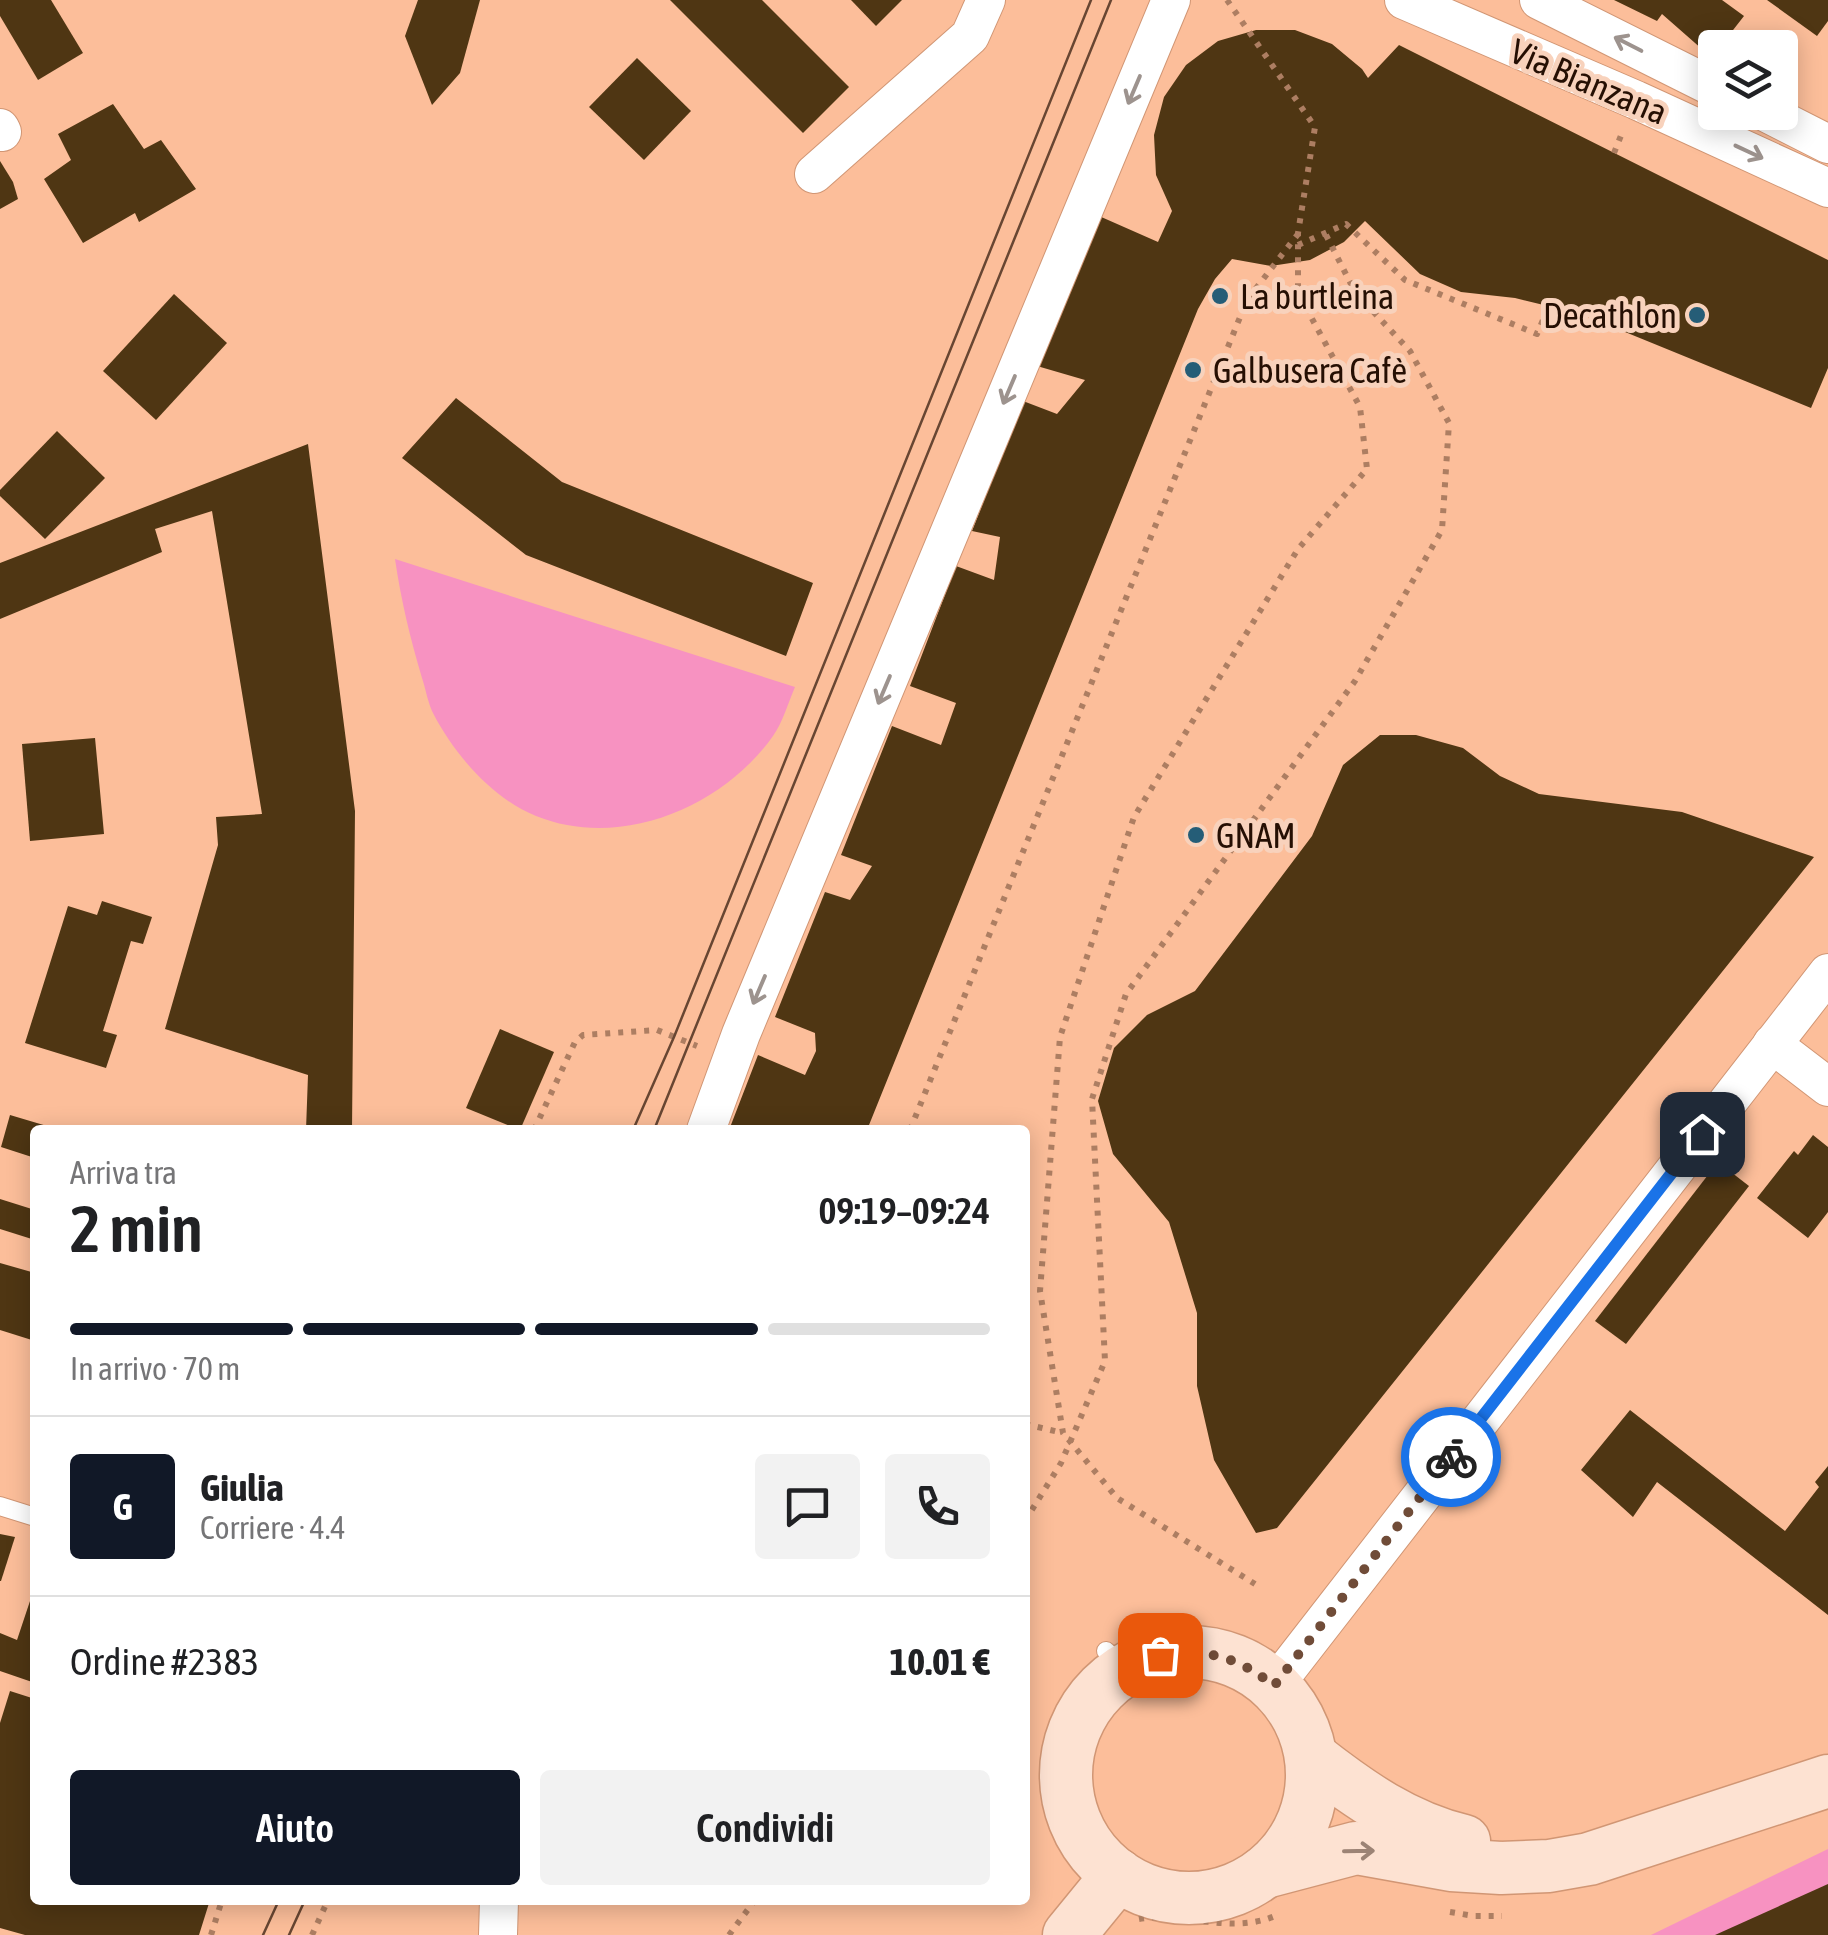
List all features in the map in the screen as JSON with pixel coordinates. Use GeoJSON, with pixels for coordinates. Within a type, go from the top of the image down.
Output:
{"type":"FeatureCollection","features":[{"type":"Feature","properties":{"kind":"street"},"geometry":{"type":"LineString","coordinates":[[814,174],[970,36],[986,0]]}},
{"type":"Feature","properties":{"kind":"street"},"geometry":{"type":"LineString","coordinates":[[708,1125],[741,1034],[1171,0]]}},
{"type":"Feature","properties":{"kind":"street","name":"Via Bianzana"},"geometry":{"type":"LineString","coordinates":[[1404,0],[1828,188]]}},
{"type":"Feature","properties":{"kind":"street","name":"Via Bianzana"},"geometry":{"type":"LineString","coordinates":[[1540,0],[1698,79]]}},
{"type":"Feature","properties":{"kind":"street"},"geometry":{"type":"LineString","coordinates":[[1798,129],[1828,144]]}},
{"type":"Feature","properties":{"kind":"street"},"geometry":{"type":"LineString","coordinates":[[1274,1686],[1828,972]]}},
{"type":"Feature","properties":{"kind":"street"},"geometry":{"type":"LineString","coordinates":[[1772,1044],[1828,1087]]}},
{"type":"Feature","properties":{"kind":"street"},"geometry":{"type":"LineString","coordinates":[[1201,1652],[1240,1663],[1274,1686],[1297,1716],[1311,1757],[1312,1784],[1302,1824],[1284,1853],[1264,1872],[1234,1889],[1203,1897],[1154,1893],[1118,1875],[1078,1829],[1067,1792],[1066,1773],[1067,1754],[1081,1715],[1107,1683],[1115,1660],[1201,1652]]}},
{"type":"Feature","properties":{"kind":"street"},"geometry":{"type":"LineString","coordinates":[[1311,1757],[1376,1805],[1454,1838],[1502,1849],[1589,1859]]}},
{"type":"Feature","properties":{"kind":"street"},"geometry":{"type":"LineString","coordinates":[[1264,1872],[1356,1848],[1451,1864],[1549,1866],[1589,1859],[1828,1781]]}},
{"type":"Feature","properties":{"kind":"street"},"geometry":{"type":"LineString","coordinates":[[1068,1935],[1118,1875]]}},
{"type":"Feature","properties":{"kind":"street"},"geometry":{"type":"LineString","coordinates":[[498,1935],[499,1905]]}},
{"type":"Feature","properties":{"kind":"lane"},"geometry":{"type":"LineString","coordinates":[[0,1506],[30,1515]]}},
{"type":"Feature","properties":{"kind":"path"},"geometry":{"type":"LineString","coordinates":[[1226,0],[1315,127],[1298,233],[1298,294],[1360,407],[1367,469],[1298,549],[1134,817],[1060,1037],[1040,1290],[1063,1433],[1116,1498],[1255,1584]]}},
{"type":"Feature","properties":{"kind":"path"},"geometry":{"type":"LineString","coordinates":[[1298,245],[1346,224],[1405,280],[1537,334],[1549,306]]}},
{"type":"Feature","properties":{"kind":"path"},"geometry":{"type":"LineString","coordinates":[[912,1125],[1246,300],[1298,233]]}},
{"type":"Feature","properties":{"kind":"path"},"geometry":{"type":"LineString","coordinates":[[1030,1513],[1060,1463],[1105,1361],[1092,1099],[1126,994],[1355,681],[1442,530],[1450,424],[1410,352],[1355,292],[1325,233]]}},
{"type":"Feature","properties":{"kind":"path"},"geometry":{"type":"LineString","coordinates":[[536,1125],[575,1042],[583,1035],[656,1030],[702,1048]]}},
{"type":"Feature","properties":{"kind":"path"},"geometry":{"type":"LineString","coordinates":[[1030,1425],[1063,1433]]}},
{"type":"Feature","properties":{"kind":"path"},"geometry":{"type":"LineString","coordinates":[[211,1935],[220,1905]]}},
{"type":"Feature","properties":{"kind":"path"},"geometry":{"type":"LineString","coordinates":[[312,1935],[326,1905]]}},
{"type":"Feature","properties":{"kind":"path"},"geometry":{"type":"LineString","coordinates":[[729,1935],[751,1905]]}},
{"type":"Feature","properties":{"kind":"shaded area"},"geometry":{"type":"Polygon","coordinates":[[[395,559],[795,687],[777,731],[752,762],[698,802],[634,825],[601,828],[568,825],[536,816],[490,787],[453,745],[434,715],[410,634],[395,559]]]}},
{"type":"Feature","properties":{"kind":"shaded area"},"geometry":{"type":"Polygon","coordinates":[[[1828,1849],[1828,1935],[1651,1935],[1828,1849]]]}},
{"type":"Feature","properties":{"kind":"building"},"geometry":{"type":"Polygon","coordinates":[[[0,0],[51,0],[83,53],[38,80],[0,16],[0,0]]]}},
{"type":"Feature","properties":{"kind":"building"},"geometry":{"type":"Polygon","coordinates":[[[418,0],[480,0],[460,73],[432,105],[405,36],[418,0]]]}},
{"type":"Feature","properties":{"kind":"building"},"geometry":{"type":"Polygon","coordinates":[[[670,0],[762,0],[849,87],[803,133],[670,0]]]}},
{"type":"Feature","properties":{"kind":"building"},"geometry":{"type":"Polygon","coordinates":[[[851,0],[902,0],[876,26],[851,0]]]}},
{"type":"Feature","properties":{"kind":"building"},"geometry":{"type":"Polygon","coordinates":[[[1614,0],[1722,0],[1744,16],[1733,30],[1698,30],[1698,46],[1662,14],[1657,21],[1614,0]]]}},
{"type":"Feature","properties":{"kind":"building"},"geometry":{"type":"Polygon","coordinates":[[[1767,0],[1828,0],[1828,21],[1817,36],[1767,0]]]}},
{"type":"Feature","properties":{"kind":"building"},"geometry":{"type":"Polygon","coordinates":[[[1256,30],[1295,30],[1332,44],[1368,78],[1399,45],[1828,260],[1828,368],[1811,408],[1581,314],[1515,298],[1461,292],[1420,274],[1365,221],[1344,242],[1310,260],[1271,266],[1232,259],[1198,309],[869,1125],[731,1125],[758,1055],[805,1075],[816,1051],[815,1033],[775,1017],[825,892],[850,900],[872,866],[841,855],[892,726],[941,745],[956,703],[910,686],[956,566],[994,580],[1000,537],[972,531],[1023,401],[1057,414],[1085,380],[1037,366],[1099,216],[1158,242],[1172,211],[1156,175],[1154,135],[1164,97],[1186,65],[1218,41],[1256,30]]]}},
{"type":"Feature","properties":{"kind":"building"},"geometry":{"type":"Polygon","coordinates":[[[637,58],[691,111],[644,160],[589,107],[637,58]]]}},
{"type":"Feature","properties":{"kind":"building"},"geometry":{"type":"Polygon","coordinates":[[[113,104],[144,149],[161,140],[196,189],[139,222],[135,213],[83,243],[44,179],[71,160],[58,134],[113,104]]]}},
{"type":"Feature","properties":{"kind":"building"},"geometry":{"type":"Polygon","coordinates":[[[0,161],[18,199],[0,209],[0,161]]]}},
{"type":"Feature","properties":{"kind":"building"},"geometry":{"type":"Polygon","coordinates":[[[174,294],[227,343],[156,420],[103,371],[174,294]]]}},
{"type":"Feature","properties":{"kind":"building"},"geometry":{"type":"Polygon","coordinates":[[[456,398],[562,482],[813,583],[786,656],[526,555],[402,458],[456,398]]]}},
{"type":"Feature","properties":{"kind":"building"},"geometry":{"type":"Polygon","coordinates":[[[57,431],[105,478],[45,539],[0,496],[0,490],[57,431]]]}},
{"type":"Feature","properties":{"kind":"building"},"geometry":{"type":"Polygon","coordinates":[[[308,444],[355,811],[352,1125],[306,1125],[308,1075],[165,1029],[218,845],[216,817],[262,814],[212,511],[155,529],[162,552],[0,619],[0,563],[308,444]]]}},
{"type":"Feature","properties":{"kind":"building"},"geometry":{"type":"Polygon","coordinates":[[[1380,735],[1416,735],[1463,748],[1500,776],[1539,794],[1682,812],[1814,857],[1277,1528],[1256,1533],[1214,1460],[1197,1386],[1197,1313],[1169,1222],[1113,1154],[1098,1101],[1114,1048],[1147,1015],[1195,991],[1312,836],[1343,765],[1380,735]]]}},
{"type":"Feature","properties":{"kind":"building"},"geometry":{"type":"Polygon","coordinates":[[[95,738],[104,834],[30,841],[22,744],[95,738]]]}},
{"type":"Feature","properties":{"kind":"building"},"geometry":{"type":"Polygon","coordinates":[[[102,901],[152,917],[143,944],[131,941],[103,1031],[117,1035],[106,1068],[25,1043],[68,906],[97,915],[102,901]]]}},
{"type":"Feature","properties":{"kind":"building"},"geometry":{"type":"Polygon","coordinates":[[[500,1029],[554,1052],[522,1125],[508,1125],[466,1108],[500,1029]]]}},
{"type":"Feature","properties":{"kind":"building"},"geometry":{"type":"Polygon","coordinates":[[[10,1115],[44,1125],[30,1125],[30,1156],[1,1147],[10,1115]]]}},
{"type":"Feature","properties":{"kind":"building"},"geometry":{"type":"Polygon","coordinates":[[[1813,1135],[1828,1147],[1828,1212],[1808,1238],[1757,1198],[1794,1151],[1798,1155],[1813,1135]]]}},
{"type":"Feature","properties":{"kind":"building"},"geometry":{"type":"Polygon","coordinates":[[[1718,1162],[1749,1186],[1626,1344],[1595,1321],[1718,1162]]]}},
{"type":"Feature","properties":{"kind":"building"},"geometry":{"type":"Polygon","coordinates":[[[0,1199],[30,1208],[30,1238],[0,1229],[0,1199]]]}},
{"type":"Feature","properties":{"kind":"building"},"geometry":{"type":"Polygon","coordinates":[[[0,1263],[30,1272],[30,1339],[0,1330],[0,1263]]]}},
{"type":"Feature","properties":{"kind":"building"},"geometry":{"type":"Polygon","coordinates":[[[1630,1410],[1785,1531],[1819,1487],[1815,1482],[1828,1466],[1828,1615],[1657,1482],[1633,1517],[1581,1470],[1630,1410]]]}},
{"type":"Feature","properties":{"kind":"building"},"geometry":{"type":"Polygon","coordinates":[[[0,1534],[15,1537],[1,1581],[0,1581],[0,1534]]]}},
{"type":"Feature","properties":{"kind":"building"},"geometry":{"type":"Polygon","coordinates":[[[30,1601],[30,1681],[0,1671],[0,1633],[17,1640],[30,1601]]]}},
{"type":"Feature","properties":{"kind":"building"},"geometry":{"type":"Polygon","coordinates":[[[10,1691],[30,1697],[30,1905],[208,1905],[199,1935],[25,1935],[0,1928],[0,1723],[10,1691]]]}},
{"type":"Feature","properties":{"kind":"building"},"geometry":{"type":"Polygon","coordinates":[[[1828,1884],[1828,1935],[1715,1935],[1828,1884]]]}},
{"type":"Feature","properties":{"kind":"tram line"},"geometry":{"type":"LineString","coordinates":[[635,1125],[1091,0]]}},
{"type":"Feature","properties":{"kind":"tram line"},"geometry":{"type":"LineString","coordinates":[[656,1125],[1111,0]]}},
{"type":"Feature","properties":{"kind":"tram line"},"geometry":{"type":"LineString","coordinates":[[263,1935],[277,1905]]}},
{"type":"Feature","properties":{"kind":"tram line"},"geometry":{"type":"LineString","coordinates":[[289,1935],[303,1905]]}},
{"type":"Feature","properties":{"kind":"way so far"},"geometry":{"type":"LineString","coordinates":[[1160,1655],[1219,1655],[1256,1672],[1274,1686],[1451,1457]]}},
{"type":"Feature","properties":{"kind":"place","name":"La burtleina"},"geometry":{"type":"Point","coordinates":[1220,296]}},
{"type":"Feature","properties":{"kind":"place","name":"Decathlon"},"geometry":{"type":"Point","coordinates":[1697,315]}},
{"type":"Feature","properties":{"kind":"place","name":"Galbusera Cafè"},"geometry":{"type":"Point","coordinates":[1193,370]}},
{"type":"Feature","properties":{"kind":"place","name":"GNAM"},"geometry":{"type":"Point","coordinates":[1196,835]}},
{"type":"Feature","properties":{"kind":"route"},"geometry":{"type":"LineString","coordinates":[[1451,1457],[1702,1134]]}}]}
